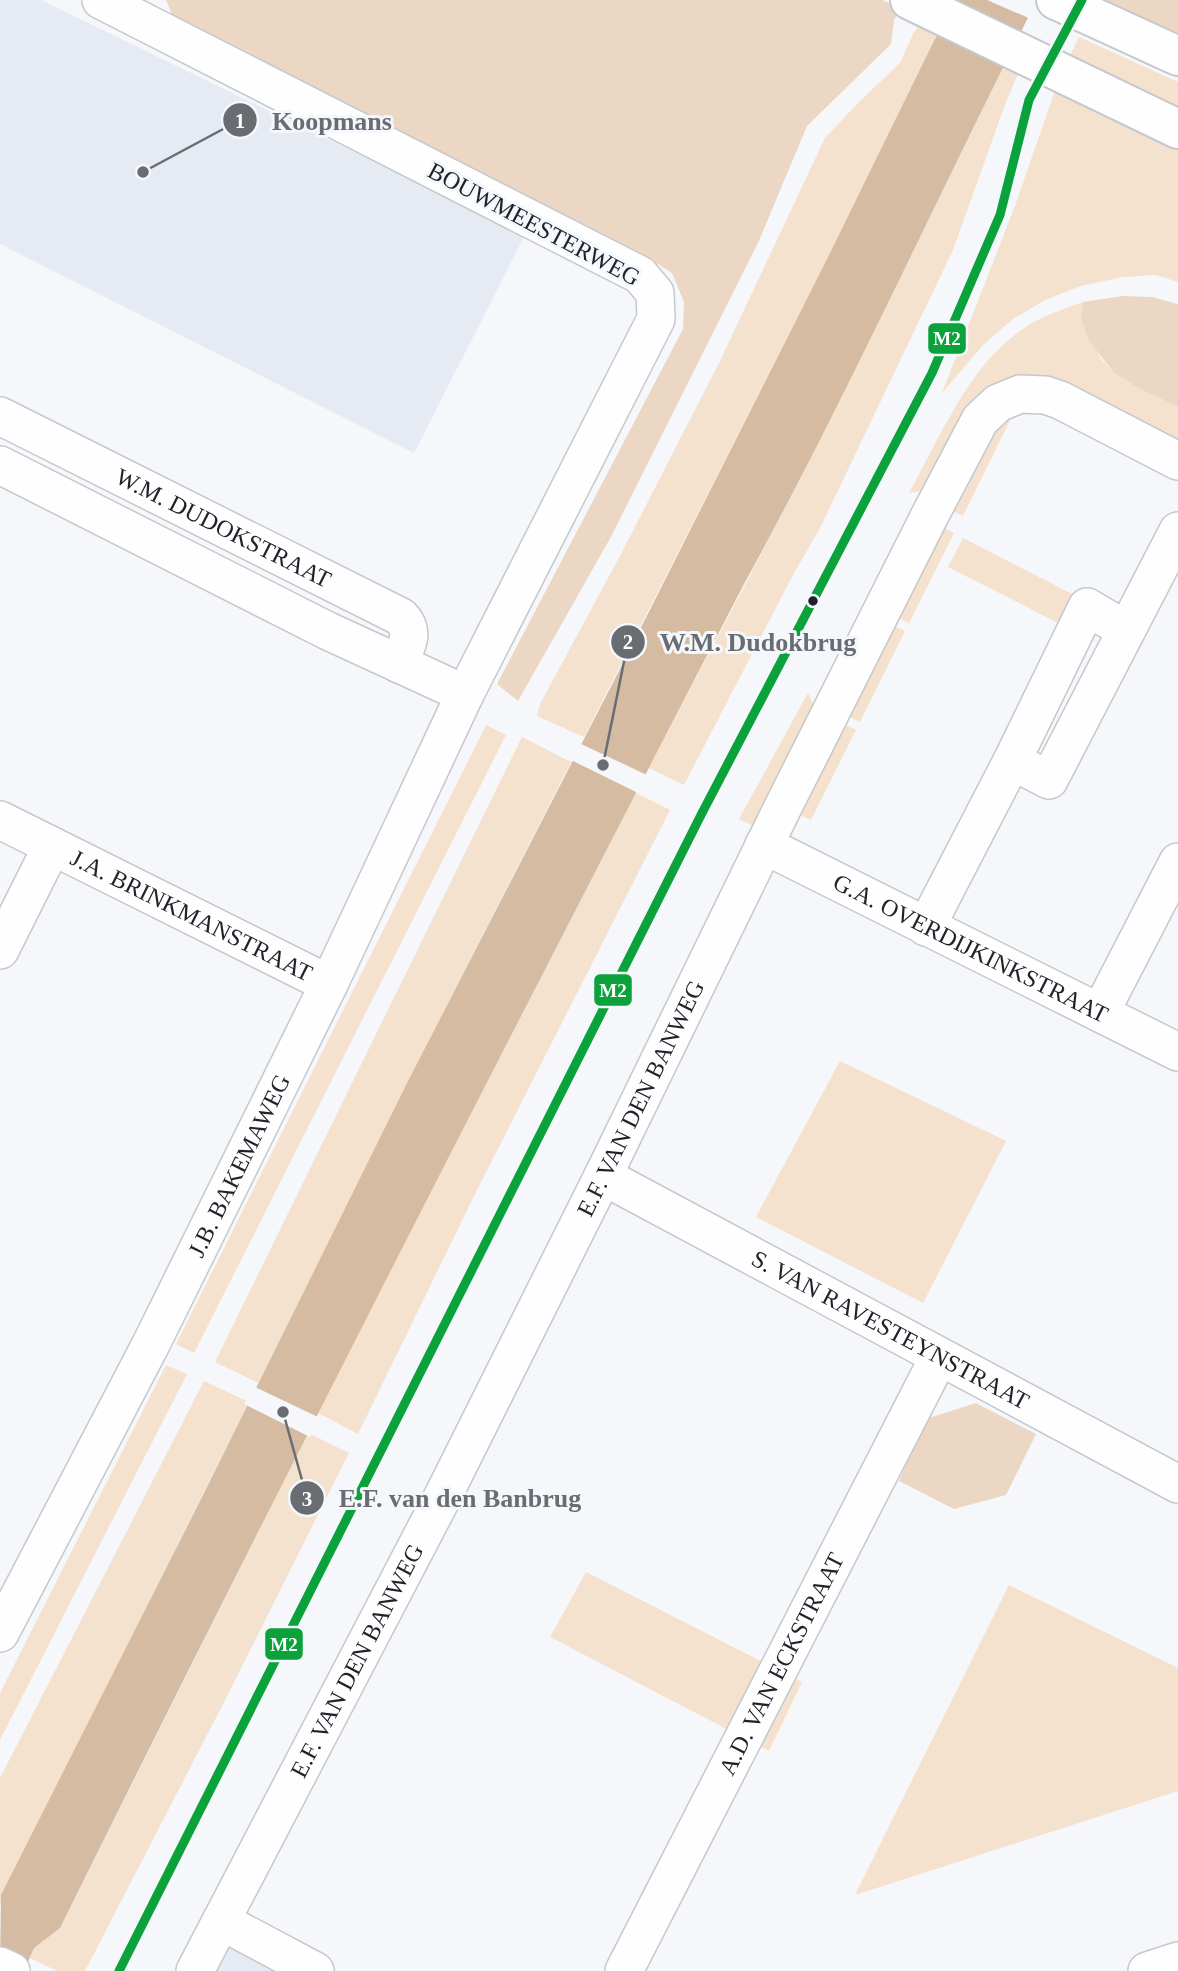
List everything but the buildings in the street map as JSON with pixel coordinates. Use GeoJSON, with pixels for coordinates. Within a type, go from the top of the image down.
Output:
{"type":"FeatureCollection","features":[{"type":"Feature","properties":{"kind":"main road"},"geometry":{"type":"LineString","coordinates":[[910,0],[1178,129]]}},
{"type":"Feature","properties":{"kind":"main road"},"geometry":{"type":"LineString","coordinates":[[1056,0],[1178,56]]}},
{"type":"Feature","properties":{"kind":"street","name":"BOUWMEESTERWEG"},"geometry":{"type":"LineString","coordinates":[[118,4],[640,275],[655,293],[656,319],[466,694]]}},
{"type":"Feature","properties":{"kind":"street","name":"E.F. VAN DEN BANWEG"},"geometry":{"type":"LineString","coordinates":[[195,1971],[444,1494],[603,1177],[764,845],[980,420],[998,403],[1020,394],[1045,395],[1060,400],[1178,461]]}},
{"type":"Feature","properties":{"kind":"street","name":"W.M. DUDOKSTRAAT"},"geometry":{"type":"LineString","coordinates":[[0,416],[401,617],[407,624],[410,636],[399,664]]}},
{"type":"Feature","properties":{"kind":"street","name":"W.M. DUDOKSTRAAT"},"geometry":{"type":"LineString","coordinates":[[0,464],[328,631],[466,694]]}},
{"type":"Feature","properties":{"kind":"street"},"geometry":{"type":"LineString","coordinates":[[1012,761],[1049,780],[1178,531]]}},
{"type":"Feature","properties":{"kind":"street"},"geometry":{"type":"LineString","coordinates":[[926,927],[1012,761],[1087,607],[1126,629]]}},
{"type":"Feature","properties":{"kind":"street"},"geometry":{"type":"LineString","coordinates":[[1057,667],[1096,688]]}},
{"type":"Feature","properties":{"kind":"street","name":"J.B. BAKEMAWEG"},"geometry":{"type":"LineString","coordinates":[[0,1633],[12,1578],[151,1344],[329,984],[466,694]]}},
{"type":"Feature","properties":{"kind":"street"},"geometry":{"type":"LineString","coordinates":[[1033,715],[1072,736]]}},
{"type":"Feature","properties":{"kind":"street","name":"J.A. BRINKMANSTRAAT"},"geometry":{"type":"LineString","coordinates":[[0,820],[329,984]]}},
{"type":"Feature","properties":{"kind":"street","name":"G.A. OVERDIJKINKSTRAAT"},"geometry":{"type":"LineString","coordinates":[[764,845],[1178,1052]]}},
{"type":"Feature","properties":{"kind":"street","name":"J.A. BRINKMANSTRAAT"},"geometry":{"type":"LineString","coordinates":[[0,950],[52,846]]}},
{"type":"Feature","properties":{"kind":"street"},"geometry":{"type":"LineString","coordinates":[[1100,1013],[1178,862]]}},
{"type":"Feature","properties":{"kind":"street","name":"S. VAN RAVESTEYNSTRAAT"},"geometry":{"type":"LineString","coordinates":[[603,1177],[1178,1484]]}},
{"type":"Feature","properties":{"kind":"street","name":"A.D. VAN ECKSTRAAT"},"geometry":{"type":"LineString","coordinates":[[624,1971],[939,1357]]}},
{"type":"Feature","properties":{"kind":"street"},"geometry":{"type":"LineString","coordinates":[[221,1921],[315,1971]]}},
{"type":"Feature","properties":{"kind":"street"},"geometry":{"type":"LineString","coordinates":[[1147,1971],[1178,1961]]}},
{"type":"Feature","properties":{"kind":"street"},"geometry":{"type":"LineString","coordinates":[[0,1966],[11,1971]]}},
{"type":"Feature","properties":{"kind":"shaded area"},"geometry":{"type":"Polygon","coordinates":[[[0,0],[41,0],[525,235],[414,453],[0,244],[0,0]]]}},
{"type":"Feature","properties":{"kind":"shaded area"},"geometry":{"type":"Polygon","coordinates":[[[166,0],[882,0],[901,8],[894,20],[891,44],[807,126],[758,243],[612,535],[518,701],[497,684],[683,329],[684,302],[672,273],[641,253],[364,113],[217,44],[174,19],[166,0]]]}},
{"type":"Feature","properties":{"kind":"shaded area"},"geometry":{"type":"Polygon","coordinates":[[[956,0],[1037,0],[857,366],[399,1254],[60,1928],[34,1948],[24,1971],[0,1971],[1,1895],[408,1081],[621,667],[956,0]]]}},
{"type":"Feature","properties":{"kind":"shaded area"},"geometry":{"type":"Polygon","coordinates":[[[1095,0],[1178,0],[1178,39],[1095,0]]]}},
{"type":"Feature","properties":{"kind":"shaded area"},"geometry":{"type":"Polygon","coordinates":[[[923,18],[942,28],[584,737],[537,716],[540,704],[720,361],[825,138],[900,63],[923,18]]]}},
{"type":"Feature","properties":{"kind":"shaded area"},"geometry":{"type":"Polygon","coordinates":[[[1079,37],[1178,82],[1178,112],[1069,58],[1079,37]]]}},
{"type":"Feature","properties":{"kind":"shaded area"},"geometry":{"type":"Polygon","coordinates":[[[1006,60],[1021,67],[953,250],[820,528],[684,785],[649,768],[781,516],[1006,60]]]}},
{"type":"Feature","properties":{"kind":"shaded area"},"geometry":{"type":"Polygon","coordinates":[[[1057,85],[1178,143],[1178,282],[1156,275],[1123,277],[1081,286],[1045,300],[1013,319],[983,345],[942,393],[1015,206],[1057,85]]]}},
{"type":"Feature","properties":{"kind":"shaded area"},"geometry":{"type":"Polygon","coordinates":[[[1123,296],[1152,297],[1178,304],[1178,407],[1138,388],[1113,372],[1088,339],[1081,318],[1083,302],[1123,296]]]}},
{"type":"Feature","properties":{"kind":"shaded area"},"geometry":{"type":"Polygon","coordinates":[[[1083,302],[1081,318],[1101,359],[1113,372],[1138,388],[1178,407],[1178,445],[1045,379],[923,491],[909,493],[956,405],[985,364],[1027,326],[1083,302]]]}},
{"type":"Feature","properties":{"kind":"shaded area"},"geometry":{"type":"Polygon","coordinates":[[[1015,410],[963,516],[948,509],[982,442],[1015,410]]]}},
{"type":"Feature","properties":{"kind":"shaded area"},"geometry":{"type":"Polygon","coordinates":[[[940,526],[954,533],[909,623],[895,616],[940,526]]]}},
{"type":"Feature","properties":{"kind":"shaded area"},"geometry":{"type":"Polygon","coordinates":[[[963,538],[1082,599],[1068,628],[948,567],[963,538]]]}},
{"type":"Feature","properties":{"kind":"shaded area"},"geometry":{"type":"Polygon","coordinates":[[[891,624],[905,631],[860,722],[845,715],[891,624]]]}},
{"type":"Feature","properties":{"kind":"shaded area"},"geometry":{"type":"Polygon","coordinates":[[[808,693],[816,711],[755,827],[739,819],[808,693]]]}},
{"type":"Feature","properties":{"kind":"shaded area"},"geometry":{"type":"Polygon","coordinates":[[[841,722],[856,730],[811,820],[796,813],[841,722]]]}},
{"type":"Feature","properties":{"kind":"shaded area"},"geometry":{"type":"Polygon","coordinates":[[[486,725],[506,735],[194,1353],[176,1344],[486,725]]]}},
{"type":"Feature","properties":{"kind":"shaded area"},"geometry":{"type":"Polygon","coordinates":[[[522,737],[571,762],[258,1383],[215,1362],[522,737]]]}},
{"type":"Feature","properties":{"kind":"shaded area"},"geometry":{"type":"Polygon","coordinates":[[[636,793],[670,810],[475,1194],[358,1434],[318,1413],[636,793]]]}},
{"type":"Feature","properties":{"kind":"shaded area"},"geometry":{"type":"Polygon","coordinates":[[[840,1061],[1006,1141],[923,1303],[756,1217],[840,1061]]]}},
{"type":"Feature","properties":{"kind":"shaded area"},"geometry":{"type":"Polygon","coordinates":[[[166,1365],[187,1374],[0,1740],[0,1693],[166,1365]]]}},
{"type":"Feature","properties":{"kind":"shaded area"},"geometry":{"type":"Polygon","coordinates":[[[204,1381],[249,1402],[2,1895],[0,1905],[0,1778],[204,1381]]]}},
{"type":"Feature","properties":{"kind":"shaded area"},"geometry":{"type":"Polygon","coordinates":[[[976,1403],[1036,1434],[1006,1495],[954,1509],[899,1481],[926,1419],[976,1403]]]}},
{"type":"Feature","properties":{"kind":"shaded area"},"geometry":{"type":"Polygon","coordinates":[[[308,1433],[349,1453],[85,1971],[57,1971],[30,1958],[34,1948],[60,1928],[308,1433]]]}},
{"type":"Feature","properties":{"kind":"shaded area"},"geometry":{"type":"Polygon","coordinates":[[[586,1572],[802,1682],[769,1751],[550,1637],[586,1572]]]}},
{"type":"Feature","properties":{"kind":"shaded area"},"geometry":{"type":"Polygon","coordinates":[[[1009,1585],[1178,1668],[1178,1791],[855,1895],[1009,1585]]]}},
{"type":"Feature","properties":{"kind":"shaded area"},"geometry":{"type":"Polygon","coordinates":[[[207,1934],[283,1971],[189,1971],[207,1934]]]}},
{"type":"Feature","properties":{"kind":"pier"},"geometry":{"type":"Polygon","coordinates":[[[987,0],[1040,0],[1031,19],[987,0]]]}},
{"type":"Feature","properties":{"kind":"pier"},"geometry":{"type":"Polygon","coordinates":[[[577,742],[649,776],[640,794],[569,759],[577,742]]]}},
{"type":"Feature","properties":{"kind":"pier"},"geometry":{"type":"Polygon","coordinates":[[[253,1386],[320,1418],[310,1437],[244,1404],[253,1386]]]}},
{"type":"Feature","properties":{"kind":"transit line","name":"M2"},"geometry":{"type":"LineString","coordinates":[[119,1971],[702,813],[932,373],[1000,215],[1029,100],[1082,0]]}},
{"type":"Feature","properties":{"kind":"place","name":"Koopmans"},"geometry":{"type":"Point","coordinates":[143,172]}},
{"type":"Feature","properties":{"kind":"place","name":"W.M. Dudokbrug"},"geometry":{"type":"Point","coordinates":[603,765]}},
{"type":"Feature","properties":{"kind":"place","name":"E.F. van den Banbrug"},"geometry":{"type":"Point","coordinates":[283,1412]}}]}
